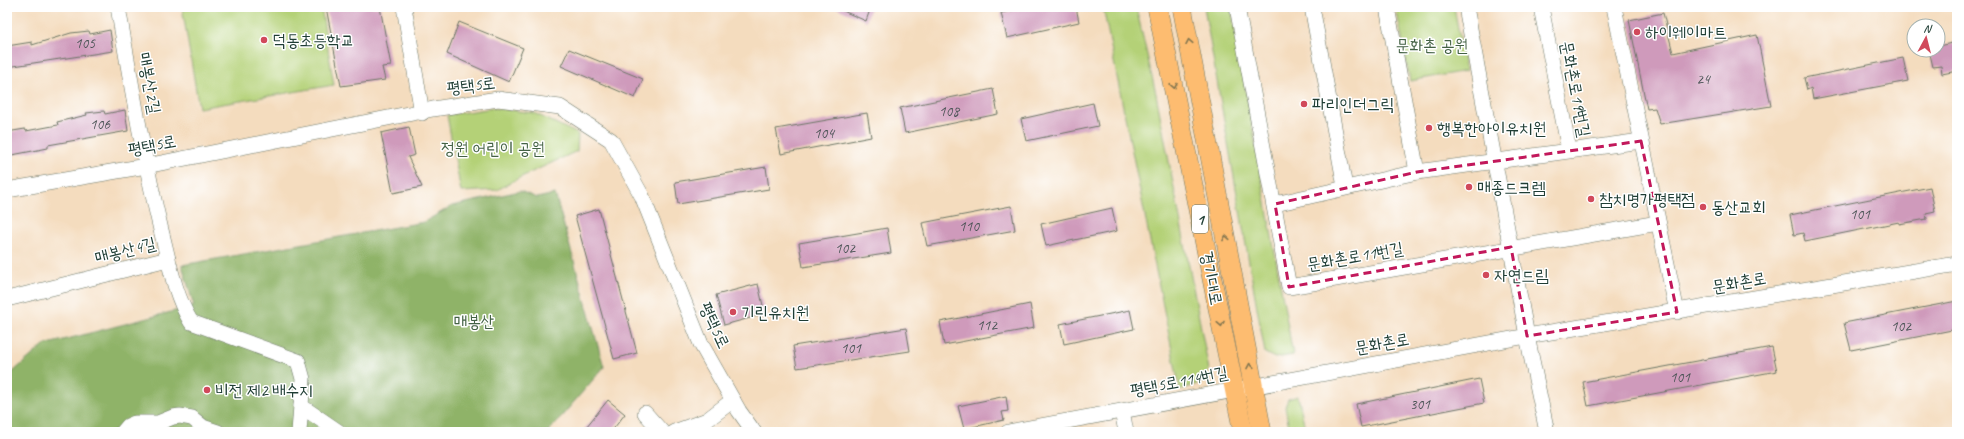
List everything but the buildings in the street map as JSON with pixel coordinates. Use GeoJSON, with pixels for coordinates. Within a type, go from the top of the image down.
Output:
{"type":"FeatureCollection","features":[{"type":"Feature","properties":{"kind":"main road"},"geometry":{"type":"LineString","coordinates":[[1149,7],[1168,60]]}},
{"type":"Feature","properties":{"kind":"main road","name":"경기대로"},"geometry":{"type":"LineString","coordinates":[[1157,7],[1244,388],[1262,432]]}},
{"type":"Feature","properties":{"kind":"main road","name":"경기대로"},"geometry":{"type":"LineString","coordinates":[[1182,7],[1244,388],[1242,432]]}},
{"type":"Feature","properties":{"kind":"street","name":"매봉산2길"},"geometry":{"type":"LineString","coordinates":[[118,7],[146,166],[168,259]]}},
{"type":"Feature","properties":{"kind":"street"},"geometry":{"type":"LineString","coordinates":[[404,7],[422,113]]}},
{"type":"Feature","properties":{"kind":"street","name":"문화촌로11번길"},"geometry":{"type":"LineString","coordinates":[[1237,7],[1275,204],[1289,287],[1511,247]]}},
{"type":"Feature","properties":{"kind":"street"},"geometry":{"type":"LineString","coordinates":[[1312,7],[1345,187]]}},
{"type":"Feature","properties":{"kind":"street"},"geometry":{"type":"LineString","coordinates":[[1387,7],[1417,172]]}},
{"type":"Feature","properties":{"kind":"street"},"geometry":{"type":"LineString","coordinates":[[1466,7],[1493,161],[1547,432]]}},
{"type":"Feature","properties":{"kind":"street","name":"문화촌로19번길"},"geometry":{"type":"LineString","coordinates":[[1493,161],[1569,150],[1541,7]]}},
{"type":"Feature","properties":{"kind":"street"},"geometry":{"type":"LineString","coordinates":[[1614,7],[1677,312]]}},
{"type":"Feature","properties":{"kind":"street","name":"평택5로"},"geometry":{"type":"LineString","coordinates":[[7,190],[146,166],[498,99],[560,107],[611,140],[642,196],[701,344],[733,400],[754,432]]}},
{"type":"Feature","properties":{"kind":"street"},"geometry":{"type":"LineString","coordinates":[[1569,150],[1641,141]]}},
{"type":"Feature","properties":{"kind":"street"},"geometry":{"type":"LineString","coordinates":[[1275,204],[1417,172],[1493,161]]}},
{"type":"Feature","properties":{"kind":"street"},"geometry":{"type":"LineString","coordinates":[[1511,247],[1658,223]]}},
{"type":"Feature","properties":{"kind":"street","name":"매봉산4길"},"geometry":{"type":"LineString","coordinates":[[7,299],[168,259],[184,310],[191,322],[298,361],[303,379],[301,406]]}},
{"type":"Feature","properties":{"kind":"street","name":"문화촌로"},"geometry":{"type":"LineString","coordinates":[[1244,388],[1527,336],[1957,264]]}},
{"type":"Feature","properties":{"kind":"street","name":"평택5로114번길"},"geometry":{"type":"LineString","coordinates":[[1008,432],[1244,388]]}},
{"type":"Feature","properties":{"kind":"street"},"geometry":{"type":"LineString","coordinates":[[674,432],[707,420],[733,400]]}},
{"type":"Feature","properties":{"kind":"street"},"geometry":{"type":"LineString","coordinates":[[299,432],[301,406],[339,432]]}},
{"type":"Feature","properties":{"kind":"street","name":"평택5로114번길"},"geometry":{"type":"LineString","coordinates":[[1122,411],[1126,432]]}},
{"type":"Feature","properties":{"kind":"street"},"geometry":{"type":"LineString","coordinates":[[645,413],[662,432]]}},
{"type":"Feature","properties":{"kind":"street"},"geometry":{"type":"LineString","coordinates":[[123,432],[128,426],[135,423],[158,423],[172,417],[180,416],[192,418],[202,428],[218,432]]}},
{"type":"Feature","properties":{"kind":"highlighted area"},"geometry":{"type":"Polygon","coordinates":[[[1641,141],[1677,312],[1527,336],[1511,247],[1289,287],[1275,204],[1417,172],[1641,141]]]}},
{"type":"Feature","properties":{"kind":"green space"},"geometry":{"type":"Polygon","coordinates":[[[182,7],[321,7],[334,85],[199,108],[182,7]]]}},
{"type":"Feature","properties":{"kind":"green space"},"geometry":{"type":"Polygon","coordinates":[[[1103,7],[1136,7],[1156,94],[1209,370],[1203,382],[1180,390],[1103,7]]]}},
{"type":"Feature","properties":{"kind":"green space"},"geometry":{"type":"Polygon","coordinates":[[[1204,7],[1231,7],[1293,355],[1275,358],[1265,353],[1204,7]]]}},
{"type":"Feature","properties":{"kind":"green space","name":"문화촌 공원"},"geometry":{"type":"Polygon","coordinates":[[[1396,7],[1454,7],[1466,71],[1410,81],[1396,7]]]}},
{"type":"Feature","properties":{"kind":"green space","name":"정원 어린이 공원"},"geometry":{"type":"Polygon","coordinates":[[[493,108],[534,113],[578,134],[577,151],[497,190],[461,192],[447,115],[493,108]]]}},
{"type":"Feature","properties":{"kind":"green space","name":"매봉산"},"geometry":{"type":"Polygon","coordinates":[[[520,191],[537,198],[555,194],[604,367],[548,432],[7,432],[7,377],[44,345],[194,306],[182,265],[424,222],[452,206],[520,191]]]}},
{"type":"Feature","properties":{"kind":"green space"},"geometry":{"type":"Polygon","coordinates":[[[1298,396],[1306,432],[1290,432],[1285,407],[1288,399],[1298,396]]]}},
{"type":"Feature","properties":{"kind":"place","name":"하이웨이마트"},"geometry":{"type":"Point","coordinates":[1637,32]}},
{"type":"Feature","properties":{"kind":"place","name":"덕동초등학교"},"geometry":{"type":"Point","coordinates":[264,40]}},
{"type":"Feature","properties":{"kind":"place","name":"파리인더그릭"},"geometry":{"type":"Point","coordinates":[1304,104]}},
{"type":"Feature","properties":{"kind":"place","name":"행복한아이유치원"},"geometry":{"type":"Point","coordinates":[1429,128]}},
{"type":"Feature","properties":{"kind":"place","name":"매종드크렘"},"geometry":{"type":"Point","coordinates":[1469,187]}},
{"type":"Feature","properties":{"kind":"place","name":"참치명가평택점"},"geometry":{"type":"Point","coordinates":[1591,199]}},
{"type":"Feature","properties":{"kind":"place","name":"동산교회"},"geometry":{"type":"Point","coordinates":[1703,207]}},
{"type":"Feature","properties":{"kind":"place","name":"자연드림"},"geometry":{"type":"Point","coordinates":[1486,275]}},
{"type":"Feature","properties":{"kind":"place","name":"기린유치원"},"geometry":{"type":"Point","coordinates":[733,312]}},
{"type":"Feature","properties":{"kind":"place","name":"비전 제2 배수지"},"geometry":{"type":"Point","coordinates":[207,390]}}]}
